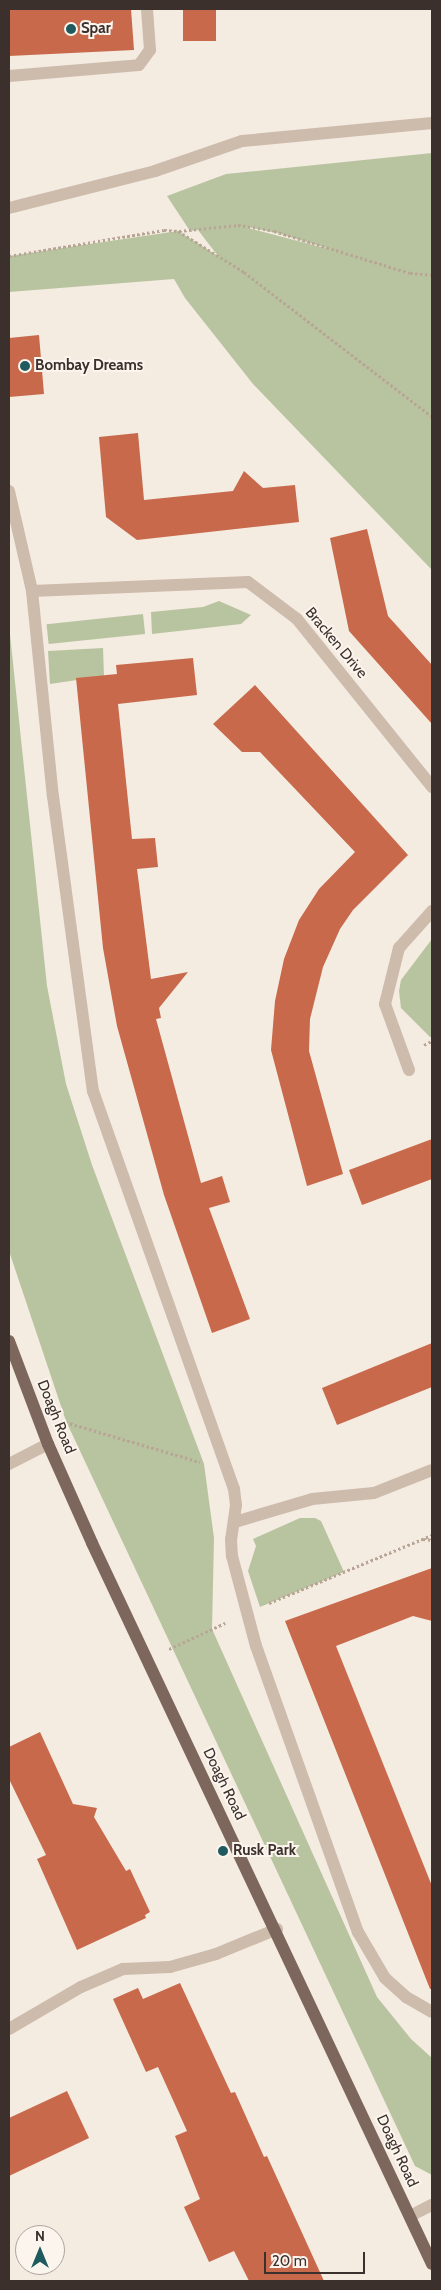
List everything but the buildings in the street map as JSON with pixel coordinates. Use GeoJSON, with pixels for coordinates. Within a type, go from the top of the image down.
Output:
{"type":"FeatureCollection","features":[{"type":"Feature","properties":{"kind":"main road","name":"Doagh Road"},"geometry":{"type":"LineString","coordinates":[[9,1341],[48,1444],[146,1659],[276,1929],[432,2264]]}},
{"type":"Feature","properties":{"kind":"street"},"geometry":{"type":"LineString","coordinates":[[9,76],[139,65],[150,50],[147,9]]}},
{"type":"Feature","properties":{"kind":"street"},"geometry":{"type":"LineString","coordinates":[[9,208],[155,171],[242,141],[432,123]]}},
{"type":"Feature","properties":{"kind":"street"},"geometry":{"type":"LineString","coordinates":[[9,491],[32,591],[53,796],[93,1091],[228,1470],[236,1504],[235,1522],[231,1538],[232,1556],[248,1613],[358,1932],[385,1978],[406,1998],[432,2012]]}},
{"type":"Feature","properties":{"kind":"street","name":"Bracken Drive"},"geometry":{"type":"LineString","coordinates":[[32,591],[248,582],[296,619],[432,787]]}},
{"type":"Feature","properties":{"kind":"street"},"geometry":{"type":"LineString","coordinates":[[409,1070],[385,1004],[399,948],[432,911]]}},
{"type":"Feature","properties":{"kind":"street"},"geometry":{"type":"LineString","coordinates":[[9,1464],[48,1444]]}},
{"type":"Feature","properties":{"kind":"street"},"geometry":{"type":"LineString","coordinates":[[235,1522],[312,1499],[374,1493],[432,1470]]}},
{"type":"Feature","properties":{"kind":"street"},"geometry":{"type":"LineString","coordinates":[[9,2029],[81,1987],[123,1969],[170,1967],[216,1954],[276,1929]]}},
{"type":"Feature","properties":{"kind":"street"},"geometry":{"type":"LineString","coordinates":[[410,2216],[432,2205]]}},
{"type":"Feature","properties":{"kind":"path"},"geometry":{"type":"LineString","coordinates":[[9,256],[164,230],[178,231],[247,227],[274,231],[410,273],[432,275]]}},
{"type":"Feature","properties":{"kind":"path"},"geometry":{"type":"LineString","coordinates":[[178,231],[244,272],[432,417]]}},
{"type":"Feature","properties":{"kind":"path"},"geometry":{"type":"LineString","coordinates":[[43,1430],[66,1421],[228,1470]]}},
{"type":"Feature","properties":{"kind":"path"},"geometry":{"type":"LineString","coordinates":[[146,1659],[248,1613],[432,1535]]}},
{"type":"Feature","properties":{"kind":"path"},"geometry":{"type":"LineString","coordinates":[[423,1538],[432,1540]]}},
{"type":"Feature","properties":{"kind":"green space"},"geometry":{"type":"Polygon","coordinates":[[[432,153],[432,570],[253,384],[185,298],[174,279],[9,292],[9,256],[178,231],[218,256],[198,230],[190,231],[167,196],[226,174],[432,153]],[[248,227],[336,251],[277,233],[248,227]]]}},
{"type":"Feature","properties":{"kind":"green space"},"geometry":{"type":"Polygon","coordinates":[[[219,601],[251,615],[241,624],[152,634],[151,612],[203,607],[219,601]]]}},
{"type":"Feature","properties":{"kind":"green space"},"geometry":{"type":"Polygon","coordinates":[[[143,614],[145,634],[49,644],[47,624],[143,614]]]}},
{"type":"Feature","properties":{"kind":"green space"},"geometry":{"type":"Polygon","coordinates":[[[9,625],[47,986],[66,1084],[92,1165],[204,1464],[214,1538],[212,1629],[377,1997],[411,2039],[432,2058],[432,2175],[415,2166],[66,1421],[9,1251],[9,625]]]}},
{"type":"Feature","properties":{"kind":"green space"},"geometry":{"type":"Polygon","coordinates":[[[103,648],[104,676],[50,684],[48,651],[103,648]]]}},
{"type":"Feature","properties":{"kind":"green space"},"geometry":{"type":"Polygon","coordinates":[[[432,939],[432,1037],[430,1037],[401,1008],[399,991],[401,980],[432,939]]]}},
{"type":"Feature","properties":{"kind":"green space"},"geometry":{"type":"Polygon","coordinates":[[[300,1518],[315,1518],[321,1521],[344,1572],[260,1607],[248,1571],[256,1546],[253,1539],[300,1518]]]}},
{"type":"Feature","properties":{"kind":"place","name":"Spar"},"geometry":{"type":"Point","coordinates":[71,29]}},
{"type":"Feature","properties":{"kind":"place","name":"Bombay Dreams"},"geometry":{"type":"Point","coordinates":[25,366]}},
{"type":"Feature","properties":{"kind":"place","name":"Rusk Park"},"geometry":{"type":"Point","coordinates":[223,1851]}}]}
